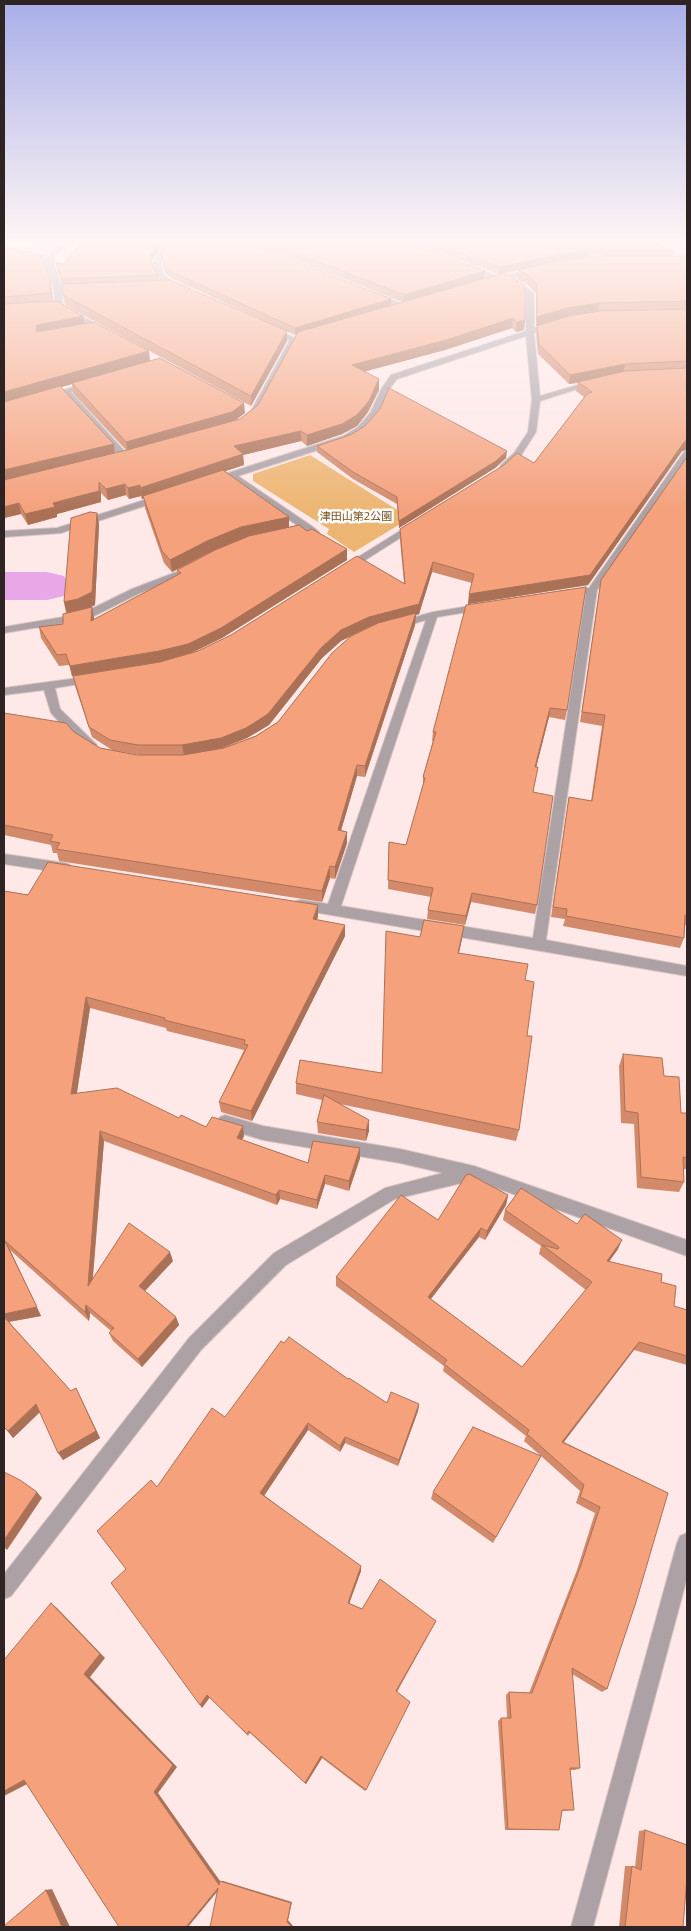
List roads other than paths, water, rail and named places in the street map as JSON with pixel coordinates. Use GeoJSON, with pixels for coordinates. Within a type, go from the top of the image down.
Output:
{"type":"FeatureCollection","features":[{"type":"Feature","properties":{"kind":"street"},"geometry":{"type":"LineString","coordinates":[[103,331],[113,337]]}},
{"type":"Feature","properties":{"kind":"street"},"geometry":{"type":"LineString","coordinates":[[273,331],[294,340],[324,332]]}},
{"type":"Feature","properties":{"kind":"street"},"geometry":{"type":"LineString","coordinates":[[204,484],[346,438],[361,429],[374,414],[386,388],[394,378],[406,372],[533,331]]}},
{"type":"Feature","properties":{"kind":"street"},"geometry":{"type":"LineString","coordinates":[[499,471],[517,455],[532,432],[536,400],[530,332]]}},
{"type":"Feature","properties":{"kind":"street"},"geometry":{"type":"LineString","coordinates":[[237,426],[250,410],[294,340]]}},
{"type":"Feature","properties":{"kind":"street"},"geometry":{"type":"LineString","coordinates":[[39,398],[103,380]]}},
{"type":"Feature","properties":{"kind":"street"},"geometry":{"type":"LineString","coordinates":[[536,400],[579,386],[606,380]]}},
{"type":"Feature","properties":{"kind":"street"},"geometry":{"type":"LineString","coordinates":[[65,391],[120,458],[134,454]]}},
{"type":"Feature","properties":{"kind":"street"},"geometry":{"type":"LineString","coordinates":[[539,944],[592,590],[687,454]]}},
{"type":"Feature","properties":{"kind":"street"},"geometry":{"type":"LineString","coordinates":[[231,475],[314,532],[277,535]]}},
{"type":"Feature","properties":{"kind":"street"},"geometry":{"type":"LineString","coordinates":[[4,534],[58,531],[176,493]]}},
{"type":"Feature","properties":{"kind":"street"},"geometry":{"type":"LineString","coordinates":[[342,571],[362,563],[424,519]]}},
{"type":"Feature","properties":{"kind":"street"},"geometry":{"type":"LineString","coordinates":[[4,630],[84,617],[198,565]]}},
{"type":"Feature","properties":{"kind":"street"},"geometry":{"type":"LineString","coordinates":[[554,596],[592,590]]}},
{"type":"Feature","properties":{"kind":"street"},"geometry":{"type":"LineString","coordinates":[[389,627],[433,615],[498,605]]}},
{"type":"Feature","properties":{"kind":"street"},"geometry":{"type":"LineString","coordinates":[[333,910],[433,615]]}},
{"type":"Feature","properties":{"kind":"street"},"geometry":{"type":"LineString","coordinates":[[4,692],[104,677]]}},
{"type":"Feature","properties":{"kind":"street"},"geometry":{"type":"LineString","coordinates":[[49,686],[55,710],[82,739],[102,751]]}},
{"type":"Feature","properties":{"kind":"street"},"geometry":{"type":"LineString","coordinates":[[4,859],[81,871]]}},
{"type":"Feature","properties":{"kind":"street"},"geometry":{"type":"LineString","coordinates":[[285,902],[539,944],[687,971]]}},
{"type":"Feature","properties":{"kind":"street"},"geometry":{"type":"LineString","coordinates":[[212,1118],[263,1133],[400,1156],[474,1174],[687,1248]]}},
{"type":"Feature","properties":{"kind":"street"},"geometry":{"type":"LineString","coordinates":[[4,1589],[195,1344],[280,1258],[391,1193],[474,1174]]}},
{"type":"Feature","properties":{"kind":"street"},"geometry":{"type":"LineString","coordinates":[[582,1927],[687,1543]]}},
{"type":"Feature","properties":{"kind":"waterway"},"geometry":{"type":"LineString","coordinates":[[4,586],[47,586]]}},
{"type":"Feature","properties":{"kind":"park label","name":"津田山第2公園"},"geometry":{"type":"Point","coordinates":[356,517]}}]}
